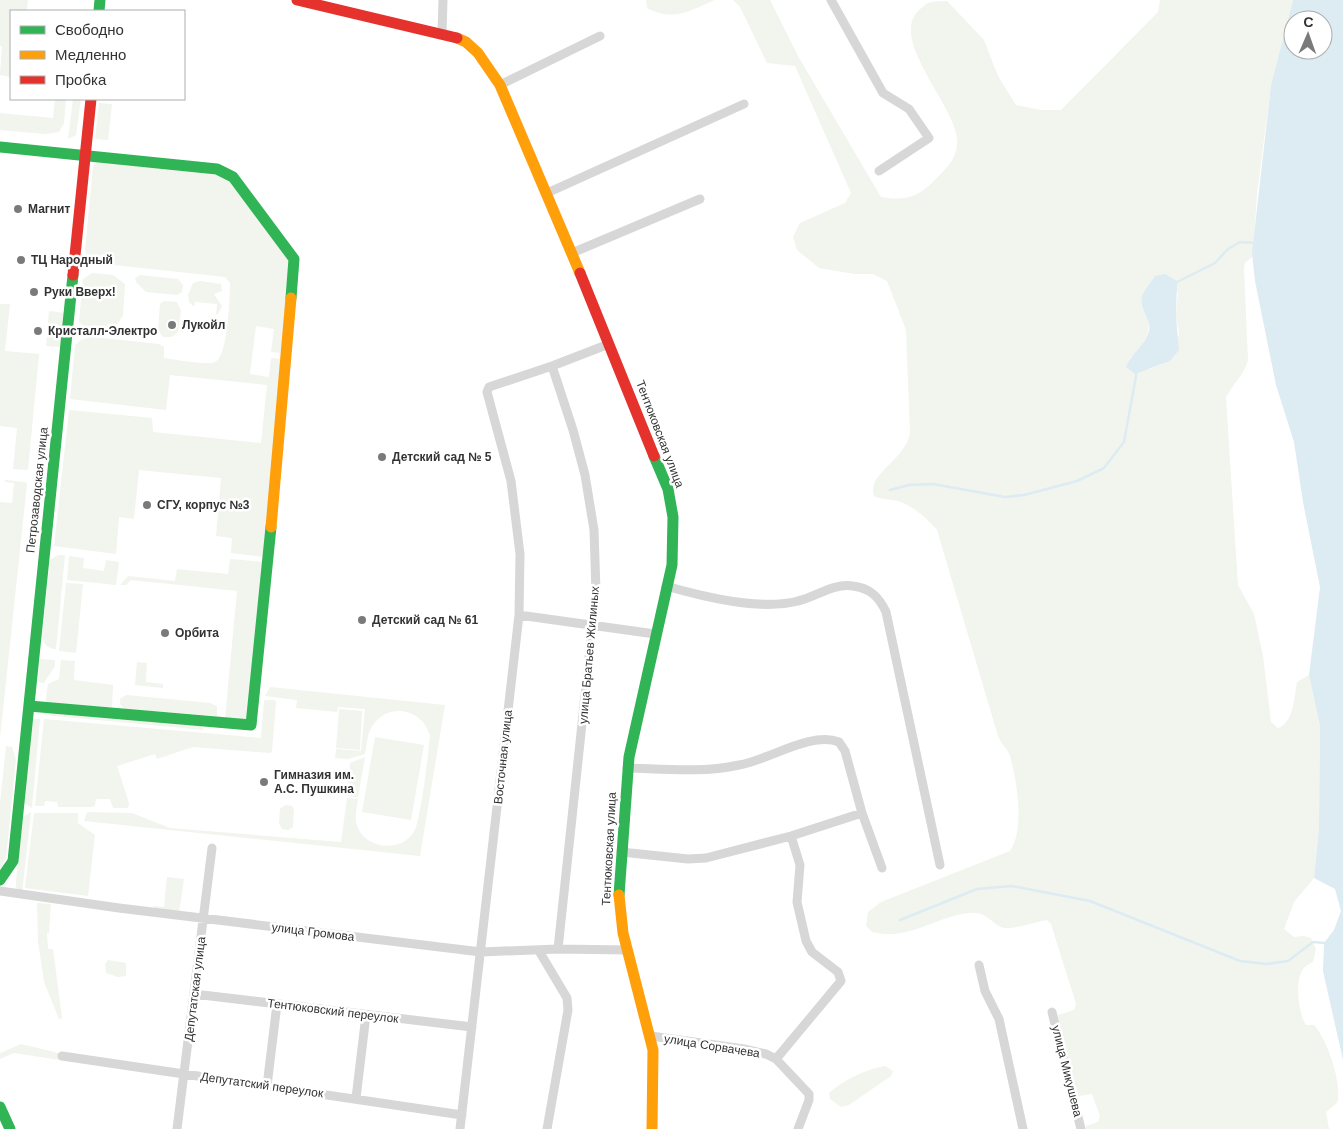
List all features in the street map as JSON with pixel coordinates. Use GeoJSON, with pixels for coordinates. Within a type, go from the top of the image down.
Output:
{"type":"FeatureCollection","features":[{"type":"Feature","properties":{"kind":"street","name":"Тентюковская улица"},"geometry":{"type":"LineString","coordinates":[[297,0],[442,33],[460,39],[478,53],[500,85],[547,193],[663,475],[671,502],[674,536],[672,564],[655,634],[627,768],[619,905],[628,950],[651,1036],[654,1067],[652,1129]]}},
{"type":"Feature","properties":{"kind":"street"},"geometry":{"type":"LineString","coordinates":[[442,33],[443,0]]}},
{"type":"Feature","properties":{"kind":"street"},"geometry":{"type":"LineString","coordinates":[[831,0],[883,93],[909,109],[929,138],[879,171]]}},
{"type":"Feature","properties":{"kind":"street"},"geometry":{"type":"LineString","coordinates":[[500,85],[600,36]]}},
{"type":"Feature","properties":{"kind":"street","name":"Петрозаводская улица"},"geometry":{"type":"LineString","coordinates":[[0,880],[13,861],[91,100]]}},
{"type":"Feature","properties":{"kind":"street"},"geometry":{"type":"LineString","coordinates":[[547,193],[744,104]]}},
{"type":"Feature","properties":{"kind":"street"},"geometry":{"type":"LineString","coordinates":[[0,147],[217,170],[233,177],[294,259],[283,410],[251,725],[29,706]]}},
{"type":"Feature","properties":{"kind":"street"},"geometry":{"type":"LineString","coordinates":[[572,253],[700,199]]}},
{"type":"Feature","properties":{"kind":"street"},"geometry":{"type":"LineString","coordinates":[[552,366],[608,344]]}},
{"type":"Feature","properties":{"kind":"street","name":"Восточная улица"},"geometry":{"type":"LineString","coordinates":[[460,1129],[519,615],[520,554],[511,481],[487,397],[489,387],[552,366]]}},
{"type":"Feature","properties":{"kind":"street","name":"улица Братьев Жилиных"},"geometry":{"type":"LineString","coordinates":[[552,366],[576,439],[585,475],[594,530],[596,592],[558,949]]}},
{"type":"Feature","properties":{"kind":"street"},"geometry":{"type":"LineString","coordinates":[[666,586],[720,601],[781,604],[798,601],[839,586],[852,586],[873,593],[880,599],[886,612],[940,865]]}},
{"type":"Feature","properties":{"kind":"street"},"geometry":{"type":"LineString","coordinates":[[519,615],[655,634]]}},
{"type":"Feature","properties":{"kind":"street"},"geometry":{"type":"LineString","coordinates":[[627,768],[683,770],[740,765],[814,740],[829,738],[839,742],[845,752],[862,813],[882,868]]}},
{"type":"Feature","properties":{"kind":"street"},"geometry":{"type":"LineString","coordinates":[[621,852],[688,859],[706,858],[791,836],[862,813]]}},
{"type":"Feature","properties":{"kind":"street"},"geometry":{"type":"LineString","coordinates":[[776,1059],[841,981],[838,972],[812,952],[806,941],[797,902],[800,865],[791,836]]}},
{"type":"Feature","properties":{"kind":"street","name":"Депутатская улица"},"geometry":{"type":"LineString","coordinates":[[177,1129],[212,848]]}},
{"type":"Feature","properties":{"kind":"street","name":"улица Громова"},"geometry":{"type":"LineString","coordinates":[[0,891],[23,896],[204,919],[481,952],[558,949],[628,950]]}},
{"type":"Feature","properties":{"kind":"street"},"geometry":{"type":"LineString","coordinates":[[539,951],[565,994],[568,1004],[547,1129]]}},
{"type":"Feature","properties":{"kind":"street"},"geometry":{"type":"LineString","coordinates":[[978,965],[988,1000],[999,1019],[1023,1129]]}},
{"type":"Feature","properties":{"kind":"street","name":"Тентюковский переулок"},"geometry":{"type":"LineString","coordinates":[[194,994],[472,1027]]}},
{"type":"Feature","properties":{"kind":"street"},"geometry":{"type":"LineString","coordinates":[[266,1086],[277,1004]]}},
{"type":"Feature","properties":{"kind":"street","name":"улица Микушева"},"geometry":{"type":"LineString","coordinates":[[1052,1012],[1081,1129]]}},
{"type":"Feature","properties":{"kind":"street"},"geometry":{"type":"LineString","coordinates":[[356,1098],[366,1015]]}},
{"type":"Feature","properties":{"kind":"street","name":"улица Сорвачева"},"geometry":{"type":"LineString","coordinates":[[651,1036],[744,1049],[776,1059],[809,1094],[809,1100],[798,1129]]}},
{"type":"Feature","properties":{"kind":"street","name":"Депутатский переулок"},"geometry":{"type":"LineString","coordinates":[[62,1056],[462,1115]]}},
{"type":"Feature","properties":{"kind":"street"},"geometry":{"type":"LineString","coordinates":[[0,1108],[10,1129]]}},
{"type":"Feature","properties":{"kind":"shaded area"},"geometry":{"type":"Polygon","coordinates":[[[0,0],[28,0],[27,10],[10,10],[10,77],[0,75],[2,46],[0,46],[0,0]]]}},
{"type":"Feature","properties":{"kind":"shaded area"},"geometry":{"type":"Polygon","coordinates":[[[646,0],[715,0],[674,15],[647,8],[646,0]]]}},
{"type":"Feature","properties":{"kind":"shaded area"},"geometry":{"type":"Polygon","coordinates":[[[733,0],[770,0],[798,56],[881,197],[897,199],[910,197],[928,186],[950,163],[957,148],[955,128],[917,56],[912,39],[912,23],[919,10],[927,4],[935,1],[947,1],[984,40],[998,76],[1016,105],[1041,110],[1061,110],[1158,12],[1160,0],[1293,0],[1290,10],[1283,10],[1283,39],[1271,85],[1257,194],[1253,256],[1245,263],[1244,269],[1248,360],[1244,371],[1226,398],[1238,585],[1254,614],[1263,656],[1271,722],[1278,728],[1287,721],[1292,709],[1297,682],[1309,675],[1320,726],[1319,827],[1314,878],[1294,902],[1284,929],[1294,937],[1304,936],[1311,938],[1316,949],[1313,962],[1304,968],[1299,978],[1299,999],[1301,1014],[1306,1025],[1314,1025],[1319,1032],[1329,1051],[1336,1074],[1338,1085],[1337,1103],[1326,1112],[1329,1129],[1086,1129],[1086,1126],[1098,1122],[1100,1116],[1092,1094],[1073,1097],[1071,1094],[1058,1015],[1074,1010],[1076,1004],[1051,924],[1047,920],[1006,928],[997,925],[981,914],[968,913],[897,934],[872,932],[866,926],[868,912],[881,902],[1010,851],[1015,842],[1017,831],[1017,791],[1010,756],[998,736],[937,530],[909,506],[898,501],[874,496],[873,488],[876,481],[901,452],[907,443],[910,433],[906,330],[887,281],[873,274],[854,274],[819,268],[797,250],[793,237],[800,223],[845,203],[851,193],[795,66],[767,63],[740,7],[733,0]],[[1155,276],[1144,291],[1141,299],[1149,325],[1147,336],[1138,351],[1129,359],[1150,369],[1170,361],[1179,334],[1176,317],[1178,293],[1155,276]]]}},
{"type":"Feature","properties":{"kind":"shaded area"},"geometry":{"type":"Polygon","coordinates":[[[1293,0],[1343,0],[1343,1060],[1323,971],[1324,943],[1334,930],[1341,911],[1335,889],[1314,878],[1319,827],[1320,726],[1309,675],[1320,587],[1303,502],[1294,442],[1276,385],[1255,281],[1252,253],[1271,85],[1283,39],[1283,60],[1333,60],[1333,10],[1290,10],[1293,0]]]}},
{"type":"Feature","properties":{"kind":"shaded area"},"geometry":{"type":"Polygon","coordinates":[[[55,100],[66,100],[64,123],[59,132],[45,134],[0,130],[0,113],[53,118],[55,100]]]}},
{"type":"Feature","properties":{"kind":"shaded area"},"geometry":{"type":"Polygon","coordinates":[[[73,100],[81,100],[76,135],[68,139],[73,100]]]}},
{"type":"Feature","properties":{"kind":"shaded area"},"geometry":{"type":"Polygon","coordinates":[[[99,103],[112,104],[108,140],[95,139],[99,103]]]}},
{"type":"Feature","properties":{"kind":"shaded area"},"geometry":{"type":"Polygon","coordinates":[[[96,162],[213,173],[230,179],[290,260],[283,353],[271,352],[274,329],[256,326],[250,374],[269,377],[271,358],[282,359],[264,557],[231,553],[232,538],[216,536],[221,478],[139,470],[134,519],[119,517],[116,554],[54,546],[69,410],[152,418],[153,432],[261,443],[267,385],[170,375],[166,410],[70,399],[75,345],[81,340],[92,337],[159,344],[164,347],[164,358],[210,363],[215,362],[219,358],[223,350],[227,326],[230,283],[225,277],[96,263],[88,259],[85,251],[93,166],[96,162]]]}},
{"type":"Feature","properties":{"kind":"shaded area"},"geometry":{"type":"Polygon","coordinates":[[[92,273],[113,275],[125,284],[123,316],[115,327],[84,326],[79,322],[83,279],[92,273]]]}},
{"type":"Feature","properties":{"kind":"shaded area"},"geometry":{"type":"Polygon","coordinates":[[[1165,274],[1177,281],[1176,317],[1179,350],[1170,361],[1135,374],[1126,367],[1149,331],[1149,322],[1141,300],[1142,296],[1155,276],[1165,274]]]}},
{"type":"Feature","properties":{"kind":"shaded area"},"geometry":{"type":"Polygon","coordinates":[[[140,275],[178,279],[183,285],[182,292],[177,295],[146,292],[136,282],[135,278],[140,275]]]}},
{"type":"Feature","properties":{"kind":"shaded area"},"geometry":{"type":"Polygon","coordinates":[[[200,281],[221,284],[222,291],[214,294],[222,306],[218,314],[216,315],[217,304],[195,302],[194,307],[189,302],[188,295],[193,283],[200,281]]]}},
{"type":"Feature","properties":{"kind":"shaded area"},"geometry":{"type":"Polygon","coordinates":[[[164,301],[177,302],[181,311],[178,332],[172,337],[163,337],[158,330],[160,304],[164,301]]]}},
{"type":"Feature","properties":{"kind":"shaded area"},"geometry":{"type":"Polygon","coordinates":[[[0,304],[10,304],[5,351],[39,354],[28,470],[13,469],[17,428],[0,426],[0,304]]]}},
{"type":"Feature","properties":{"kind":"shaded area"},"geometry":{"type":"Polygon","coordinates":[[[49,311],[65,313],[61,347],[46,346],[49,311]]]}},
{"type":"Feature","properties":{"kind":"shaded area"},"geometry":{"type":"Polygon","coordinates":[[[5,480],[25,482],[27,484],[0,738],[0,502],[12,503],[14,483],[5,482],[5,480]]]}},
{"type":"Feature","properties":{"kind":"shaded area"},"geometry":{"type":"Polygon","coordinates":[[[58,555],[65,555],[56,649],[47,646],[42,638],[50,560],[58,555]]]}},
{"type":"Feature","properties":{"kind":"shaded area"},"geometry":{"type":"Polygon","coordinates":[[[69,556],[84,558],[83,568],[104,571],[106,560],[119,562],[116,585],[67,580],[69,556]]]}},
{"type":"Feature","properties":{"kind":"shaded area"},"geometry":{"type":"Polygon","coordinates":[[[230,559],[264,562],[248,721],[225,719],[237,591],[131,580],[126,585],[120,585],[128,576],[175,581],[177,569],[228,574],[230,559]]]}},
{"type":"Feature","properties":{"kind":"shaded area"},"geometry":{"type":"Polygon","coordinates":[[[66,583],[83,584],[76,653],[59,651],[66,583]]]}},
{"type":"Feature","properties":{"kind":"shaded area"},"geometry":{"type":"Polygon","coordinates":[[[40,659],[55,660],[55,666],[44,683],[38,682],[40,659]]]}},
{"type":"Feature","properties":{"kind":"shaded area"},"geometry":{"type":"Polygon","coordinates":[[[61,660],[75,661],[74,680],[113,685],[112,707],[45,704],[48,684],[59,679],[61,660]]]}},
{"type":"Feature","properties":{"kind":"shaded area"},"geometry":{"type":"Polygon","coordinates":[[[137,662],[147,663],[146,682],[163,684],[163,688],[135,685],[137,662]]]}},
{"type":"Feature","properties":{"kind":"shaded area"},"geometry":{"type":"Polygon","coordinates":[[[270,687],[445,705],[420,856],[84,821],[87,812],[132,813],[170,828],[341,842],[347,798],[358,799],[356,822],[360,831],[373,843],[391,846],[400,844],[408,839],[417,825],[430,736],[427,727],[421,720],[406,712],[388,713],[380,718],[371,728],[365,754],[348,759],[335,758],[336,749],[361,751],[365,709],[338,707],[337,712],[296,708],[297,700],[265,696],[270,687]]]}},
{"type":"Feature","properties":{"kind":"shaded area"},"geometry":{"type":"Polygon","coordinates":[[[126,695],[210,703],[217,706],[217,716],[124,709],[120,704],[120,699],[126,695]]]}},
{"type":"Feature","properties":{"kind":"shaded area"},"geometry":{"type":"Polygon","coordinates":[[[264,700],[275,700],[276,703],[272,751],[270,753],[193,747],[157,759],[155,754],[117,766],[129,803],[128,808],[113,808],[110,799],[96,799],[95,806],[91,807],[58,807],[57,802],[45,801],[44,806],[35,806],[44,719],[261,738],[264,700]]]}},
{"type":"Feature","properties":{"kind":"shaded area"},"geometry":{"type":"Polygon","coordinates":[[[339,709],[362,711],[360,750],[336,748],[339,709]]]}},
{"type":"Feature","properties":{"kind":"shaded area"},"geometry":{"type":"Polygon","coordinates":[[[44,710],[200,724],[204,730],[44,715],[44,710]]]}},
{"type":"Feature","properties":{"kind":"shaded area"},"geometry":{"type":"Polygon","coordinates":[[[33,719],[40,719],[32,808],[24,803],[33,719]]]}},
{"type":"Feature","properties":{"kind":"shaded area"},"geometry":{"type":"Polygon","coordinates":[[[375,737],[424,745],[411,820],[362,812],[375,737]]]}},
{"type":"Feature","properties":{"kind":"shaded area"},"geometry":{"type":"Polygon","coordinates":[[[6,746],[12,747],[16,760],[6,858],[0,870],[0,803],[6,746]]]}},
{"type":"Feature","properties":{"kind":"shaded area"},"geometry":{"type":"Polygon","coordinates":[[[365,757],[358,797],[347,796],[350,763],[365,757]]]}},
{"type":"Feature","properties":{"kind":"shaded area"},"geometry":{"type":"Polygon","coordinates":[[[285,805],[292,806],[294,810],[293,827],[288,830],[282,829],[279,823],[280,809],[285,805]]]}},
{"type":"Feature","properties":{"kind":"shaded area"},"geometry":{"type":"Polygon","coordinates":[[[31,812],[22,893],[16,888],[16,880],[23,817],[31,812]]]}},
{"type":"Feature","properties":{"kind":"shaded area"},"geometry":{"type":"Polygon","coordinates":[[[34,813],[78,813],[78,823],[95,835],[88,896],[25,888],[34,813]]]}},
{"type":"Feature","properties":{"kind":"shaded area"},"geometry":{"type":"Polygon","coordinates":[[[167,877],[184,879],[179,913],[154,909],[154,906],[164,907],[167,877]]]}},
{"type":"Feature","properties":{"kind":"shaded area"},"geometry":{"type":"Polygon","coordinates":[[[37,903],[51,904],[49,933],[47,933],[48,949],[53,949],[62,1018],[59,1019],[44,982],[38,941],[37,903]]]}},
{"type":"Feature","properties":{"kind":"shaded area"},"geometry":{"type":"Polygon","coordinates":[[[108,960],[126,963],[126,976],[118,977],[106,973],[105,964],[108,960]]]}},
{"type":"Feature","properties":{"kind":"shaded area"},"geometry":{"type":"Polygon","coordinates":[[[21,1044],[58,1053],[61,1052],[60,1060],[14,1053],[0,1059],[0,1053],[21,1044]]]}},
{"type":"Feature","properties":{"kind":"shaded area"},"geometry":{"type":"Polygon","coordinates":[[[885,1066],[893,1071],[891,1076],[849,1105],[841,1107],[830,1099],[829,1093],[841,1084],[862,1073],[885,1066]]]}},
{"type":"Feature","properties":{"kind":"waterway"},"geometry":{"type":"LineString","coordinates":[[1175,283],[1215,263],[1228,249],[1240,242],[1256,243]]}},
{"type":"Feature","properties":{"kind":"waterway"},"geometry":{"type":"LineString","coordinates":[[890,490],[909,485],[933,484],[1005,497],[1024,495],[1077,481],[1104,468],[1124,442],[1137,371]]}},
{"type":"Feature","properties":{"kind":"waterway"},"geometry":{"type":"LineString","coordinates":[[900,920],[977,889],[1012,886],[1090,901],[1240,961],[1267,964],[1288,961],[1313,942],[1325,943]]}},
{"type":"Feature","properties":{"kind":"traffic: fast"},"geometry":{"type":"LineString","coordinates":[[99,10],[100,0]]}},
{"type":"Feature","properties":{"kind":"traffic: fast"},"geometry":{"type":"LineString","coordinates":[[0,147],[217,169],[233,177],[294,259],[291,298]]}},
{"type":"Feature","properties":{"kind":"traffic: fast"},"geometry":{"type":"LineString","coordinates":[[0,880],[13,861],[73,275]]}},
{"type":"Feature","properties":{"kind":"traffic: fast"},"geometry":{"type":"LineString","coordinates":[[619,895],[629,757],[672,565],[673,517],[668,489],[654,456]]}},
{"type":"Feature","properties":{"kind":"traffic: fast"},"geometry":{"type":"LineString","coordinates":[[29,706],[251,725],[271,527]]}},
{"type":"Feature","properties":{"kind":"traffic: fast"},"geometry":{"type":"LineString","coordinates":[[0,1107],[10,1129]]}},
{"type":"Feature","properties":{"kind":"traffic: slow"},"geometry":{"type":"LineString","coordinates":[[457,38],[466,42],[478,53],[500,85],[580,273]]}},
{"type":"Feature","properties":{"kind":"traffic: slow"},"geometry":{"type":"LineString","coordinates":[[271,527],[291,298]]}},
{"type":"Feature","properties":{"kind":"traffic: slow"},"geometry":{"type":"LineString","coordinates":[[619,895],[623,933],[653,1050],[652,1129]]}},
{"type":"Feature","properties":{"kind":"traffic: jam"},"geometry":{"type":"LineString","coordinates":[[297,0],[457,38]]}},
{"type":"Feature","properties":{"kind":"traffic: jam"},"geometry":{"type":"LineString","coordinates":[[73,275],[91,100]]}},
{"type":"Feature","properties":{"kind":"traffic: jam"},"geometry":{"type":"LineString","coordinates":[[580,273],[654,456]]}},
{"type":"Feature","properties":{"kind":"place","name":"Магнит"},"geometry":{"type":"Point","coordinates":[18,209]}},
{"type":"Feature","properties":{"kind":"place","name":"ТЦ Народный"},"geometry":{"type":"Point","coordinates":[21,260]}},
{"type":"Feature","properties":{"kind":"place","name":"Руки Вверх!"},"geometry":{"type":"Point","coordinates":[34,292]}},
{"type":"Feature","properties":{"kind":"place","name":"Лукойл"},"geometry":{"type":"Point","coordinates":[172,325]}},
{"type":"Feature","properties":{"kind":"place","name":"Кристалл-Электро"},"geometry":{"type":"Point","coordinates":[38,331]}},
{"type":"Feature","properties":{"kind":"place","name":"Детский сад № 5"},"geometry":{"type":"Point","coordinates":[382,457]}},
{"type":"Feature","properties":{"kind":"place","name":"СГУ, корпус №3"},"geometry":{"type":"Point","coordinates":[147,505]}},
{"type":"Feature","properties":{"kind":"place","name":"Детский сад № 61"},"geometry":{"type":"Point","coordinates":[362,620]}},
{"type":"Feature","properties":{"kind":"place","name":"Орбита"},"geometry":{"type":"Point","coordinates":[165,633]}},
{"type":"Feature","properties":{"kind":"place","name":"Гимназия им. А.С. Пушкина"},"geometry":{"type":"Point","coordinates":[264,782]}}]}
